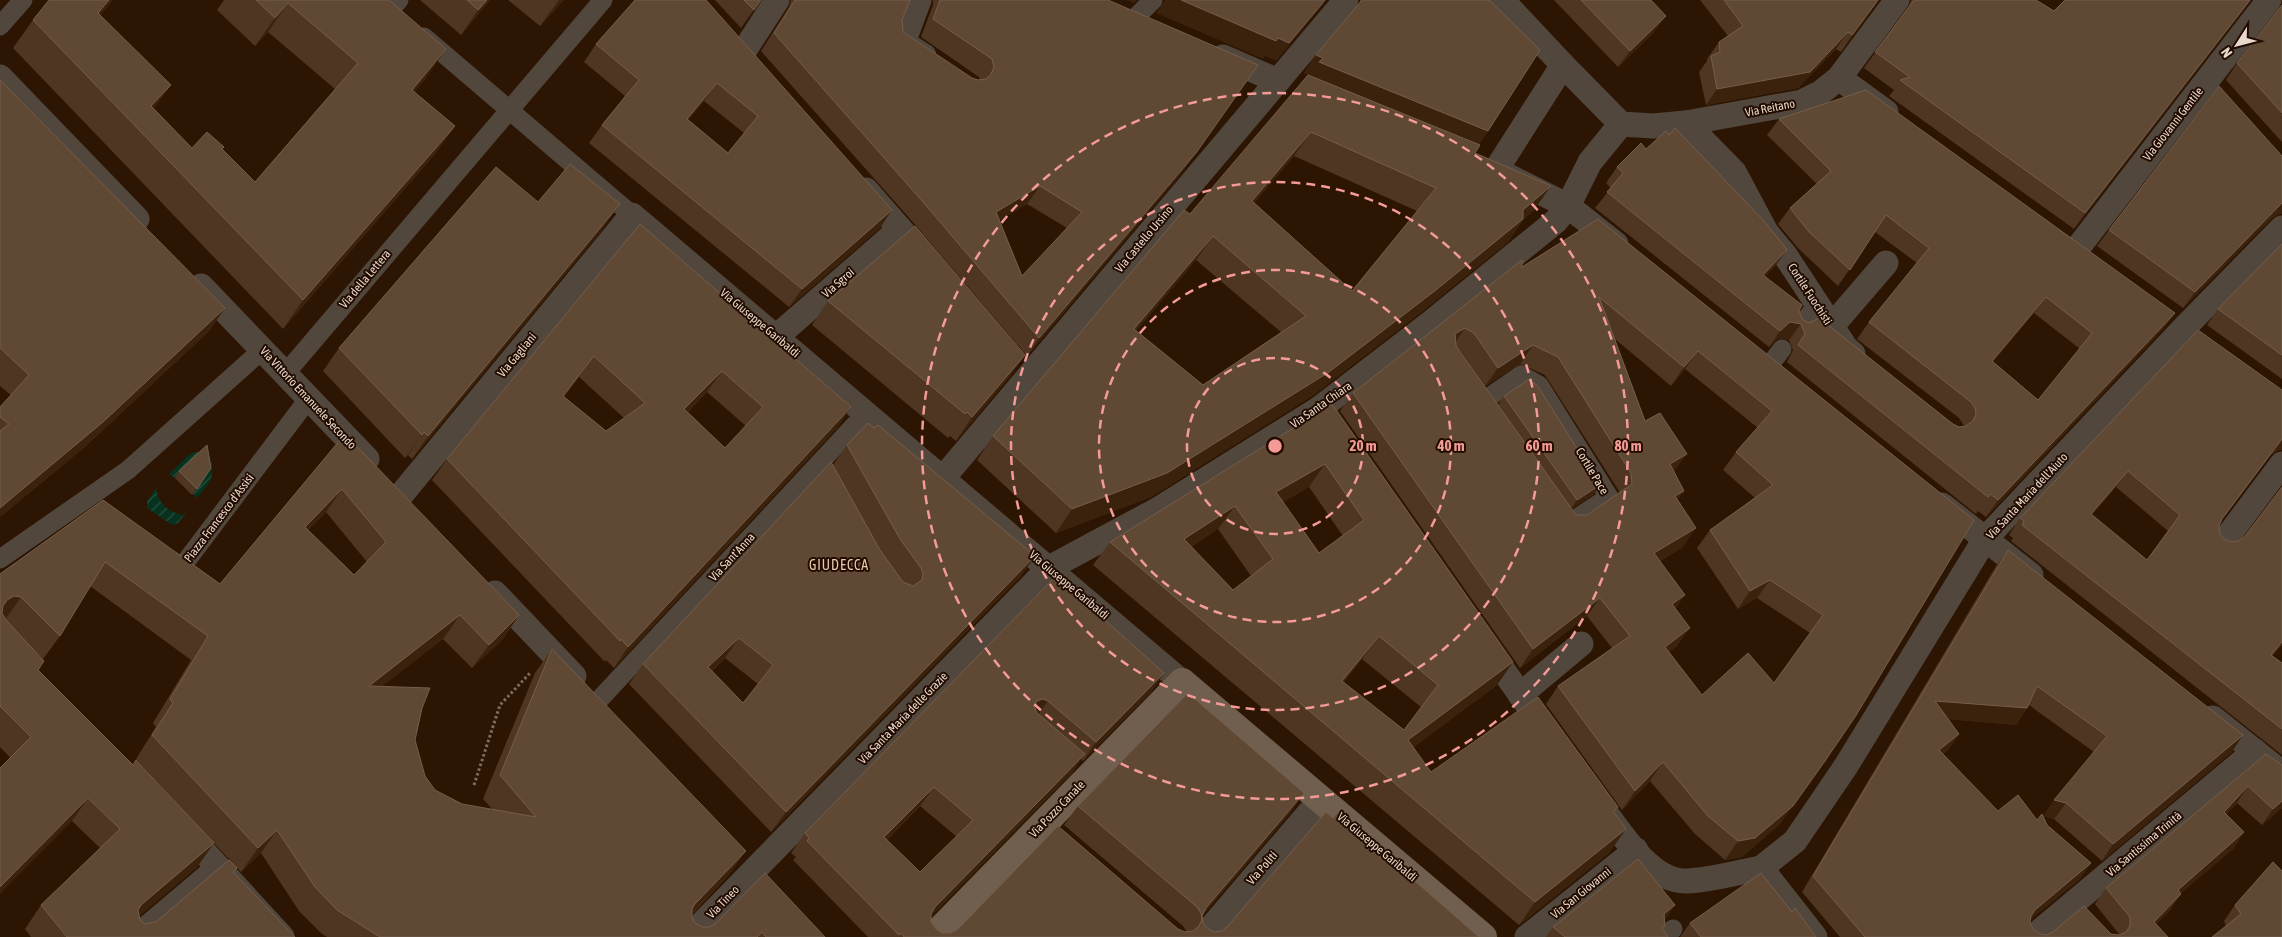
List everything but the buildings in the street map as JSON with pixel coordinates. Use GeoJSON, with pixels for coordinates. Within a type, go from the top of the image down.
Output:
{"type":"FeatureCollection","features":[{"type":"Feature","properties":{"kind":"main road","name":"Via Giuseppe Garibaldi"},"geometry":{"type":"LineString","coordinates":[[1182,682],[1483,937]]}},
{"type":"Feature","properties":{"kind":"main road","name":"Via Pozzo Canale"},"geometry":{"type":"LineString","coordinates":[[933,937],[1049,831],[1182,682]]}},
{"type":"Feature","properties":{"kind":"street"},"geometry":{"type":"LineString","coordinates":[[0,26],[23,0]]}},
{"type":"Feature","properties":{"kind":"street","name":"Via della Lettera"},"geometry":{"type":"LineString","coordinates":[[285,374],[603,0]]}},
{"type":"Feature","properties":{"kind":"street"},"geometry":{"type":"LineString","coordinates":[[744,51],[777,0]]}},
{"type":"Feature","properties":{"kind":"street"},"geometry":{"type":"LineString","coordinates":[[919,0],[903,42],[943,69]]}},
{"type":"Feature","properties":{"kind":"street"},"geometry":{"type":"LineString","coordinates":[[1125,15],[1153,0]]}},
{"type":"Feature","properties":{"kind":"street","name":"Via Castello Ursino"},"geometry":{"type":"LineString","coordinates":[[942,478],[1020,371],[1288,85],[1346,0]]}},
{"type":"Feature","properties":{"kind":"street"},"geometry":{"type":"LineString","coordinates":[[1502,0],[1563,66],[1621,124]]}},
{"type":"Feature","properties":{"kind":"street","name":"Via Reitano"},"geometry":{"type":"LineString","coordinates":[[1621,124],[1653,126],[1686,123],[1802,102],[1820,93],[1839,78],[1897,0]]}},
{"type":"Feature","properties":{"kind":"street","name":"Via Giovanni Gentile"},"geometry":{"type":"LineString","coordinates":[[2077,249],[2213,87],[2266,1]]}},
{"type":"Feature","properties":{"kind":"street","name":"Via Giuseppe Garibaldi"},"geometry":{"type":"LineString","coordinates":[[398,11],[432,44],[509,110],[1182,682]]}},
{"type":"Feature","properties":{"kind":"street"},"geometry":{"type":"LineString","coordinates":[[1125,15],[1161,30]]}},
{"type":"Feature","properties":{"kind":"street"},"geometry":{"type":"LineString","coordinates":[[1206,50],[1288,85]]}},
{"type":"Feature","properties":{"kind":"street"},"geometry":{"type":"LineString","coordinates":[[1563,66],[1487,167],[1568,206],[1632,257]]}},
{"type":"Feature","properties":{"kind":"street"},"geometry":{"type":"LineString","coordinates":[[0,77],[152,235]]}},
{"type":"Feature","properties":{"kind":"street"},"geometry":{"type":"LineString","coordinates":[[1839,78],[1904,125]]}},
{"type":"Feature","properties":{"kind":"street","name":"Cortile Fuochisti"},"geometry":{"type":"LineString","coordinates":[[1686,123],[1734,172],[1766,232],[1785,255],[1831,327],[1846,348],[1868,366]]}},
{"type":"Feature","properties":{"kind":"street","name":"Via Santa Chiara"},"geometry":{"type":"LineString","coordinates":[[1049,568],[1325,416],[1428,325],[1556,221],[1568,206],[1590,162],[1621,124]]}},
{"type":"Feature","properties":{"kind":"street"},"geometry":{"type":"LineString","coordinates":[[848,170],[938,274]]}},
{"type":"Feature","properties":{"kind":"street","name":"Via Gagliani"},"geometry":{"type":"LineString","coordinates":[[408,502],[632,215]]}},
{"type":"Feature","properties":{"kind":"street","name":"Via Santa Maria dell'Aiuto"},"geometry":{"type":"LineString","coordinates":[[1761,868],[1795,841],[1846,766],[1986,539],[2282,228]]}},
{"type":"Feature","properties":{"kind":"street","name":"Via Sgroi"},"geometry":{"type":"LineString","coordinates":[[776,337],[900,229]]}},
{"type":"Feature","properties":{"kind":"street"},"geometry":{"type":"LineString","coordinates":[[1831,327],[1886,263]]}},
{"type":"Feature","properties":{"kind":"street","name":"Via Vittorio Emanuele Secondo"},"geometry":{"type":"LineString","coordinates":[[186,271],[408,502]]}},
{"type":"Feature","properties":{"kind":"street"},"geometry":{"type":"LineString","coordinates":[[1799,328],[1817,305]]}},
{"type":"Feature","properties":{"kind":"street"},"geometry":{"type":"LineString","coordinates":[[0,559],[86,500],[135,463],[262,350]]}},
{"type":"Feature","properties":{"kind":"street"},"geometry":{"type":"LineString","coordinates":[[1462,373],[1493,418]]}},
{"type":"Feature","properties":{"kind":"street","name":"Cortile Pace"},"geometry":{"type":"LineString","coordinates":[[1482,402],[1521,375],[1539,385],[1609,497],[1568,524],[1551,500]]}},
{"type":"Feature","properties":{"kind":"street","name":"Piazza Francesco d'Assisi"},"geometry":{"type":"LineString","coordinates":[[157,551],[181,568],[308,398]]}},
{"type":"Feature","properties":{"kind":"street","name":"Via Sant'Anna"},"geometry":{"type":"LineString","coordinates":[[605,708],[866,413]]}},
{"type":"Feature","properties":{"kind":"street"},"geometry":{"type":"LineString","coordinates":[[819,464],[828,481]]}},
{"type":"Feature","properties":{"kind":"street"},"geometry":{"type":"LineString","coordinates":[[2222,544],[2282,464]]}},
{"type":"Feature","properties":{"kind":"street"},"geometry":{"type":"LineString","coordinates":[[1924,490],[2047,588]]}},
{"type":"Feature","properties":{"kind":"street"},"geometry":{"type":"LineString","coordinates":[[86,500],[102,511]]}},
{"type":"Feature","properties":{"kind":"street","name":"Via Santa Maria delle Grazie"},"geometry":{"type":"LineString","coordinates":[[757,867],[1049,568]]}},
{"type":"Feature","properties":{"kind":"street"},"geometry":{"type":"LineString","coordinates":[[476,573],[605,708]]}},
{"type":"Feature","properties":{"kind":"street"},"geometry":{"type":"LineString","coordinates":[[1474,628],[1561,752]]}},
{"type":"Feature","properties":{"kind":"street"},"geometry":{"type":"LineString","coordinates":[[1520,694],[1582,644]]}},
{"type":"Feature","properties":{"kind":"street"},"geometry":{"type":"LineString","coordinates":[[2193,702],[2282,773]]}},
{"type":"Feature","properties":{"kind":"street","name":"Via Santissima Trinità"},"geometry":{"type":"LineString","coordinates":[[2033,937],[2080,909],[2094,873],[2255,751]]}},
{"type":"Feature","properties":{"kind":"street"},"geometry":{"type":"LineString","coordinates":[[1588,791],[1646,864],[1657,872],[1684,881],[1761,868],[1815,937]]}},
{"type":"Feature","properties":{"kind":"street","name":"Via Politi"},"geometry":{"type":"LineString","coordinates":[[1203,937],[1321,800]]}},
{"type":"Feature","properties":{"kind":"street"},"geometry":{"type":"LineString","coordinates":[[170,815],[282,937]]}},
{"type":"Feature","properties":{"kind":"street","name":"Via San Giovanni"},"geometry":{"type":"LineString","coordinates":[[1527,937],[1636,850]]}},
{"type":"Feature","properties":{"kind":"street"},"geometry":{"type":"LineString","coordinates":[[132,937],[217,866]]}},
{"type":"Feature","properties":{"kind":"street","name":"Via Tineo"},"geometry":{"type":"LineString","coordinates":[[689,937],[757,867]]}},
{"type":"Feature","properties":{"kind":"path"},"geometry":{"type":"LineString","coordinates":[[474,785],[500,705],[551,652]]}},
{"type":"Feature","properties":{"kind":"green space"},"geometry":{"type":"Polygon","coordinates":[[[198,452],[210,459],[212,476],[208,485],[197,498],[193,494],[206,475],[185,467],[175,478],[169,474],[191,453],[198,452]]]}},
{"type":"Feature","properties":{"kind":"green space"},"geometry":{"type":"Polygon","coordinates":[[[156,488],[164,506],[182,515],[186,513],[178,523],[172,525],[147,508],[147,501],[156,488]]]}},
{"type":"Feature","properties":{"kind":"district","name":"GIUDECCA"},"geometry":{"type":"Point","coordinates":[839,565]}}]}
